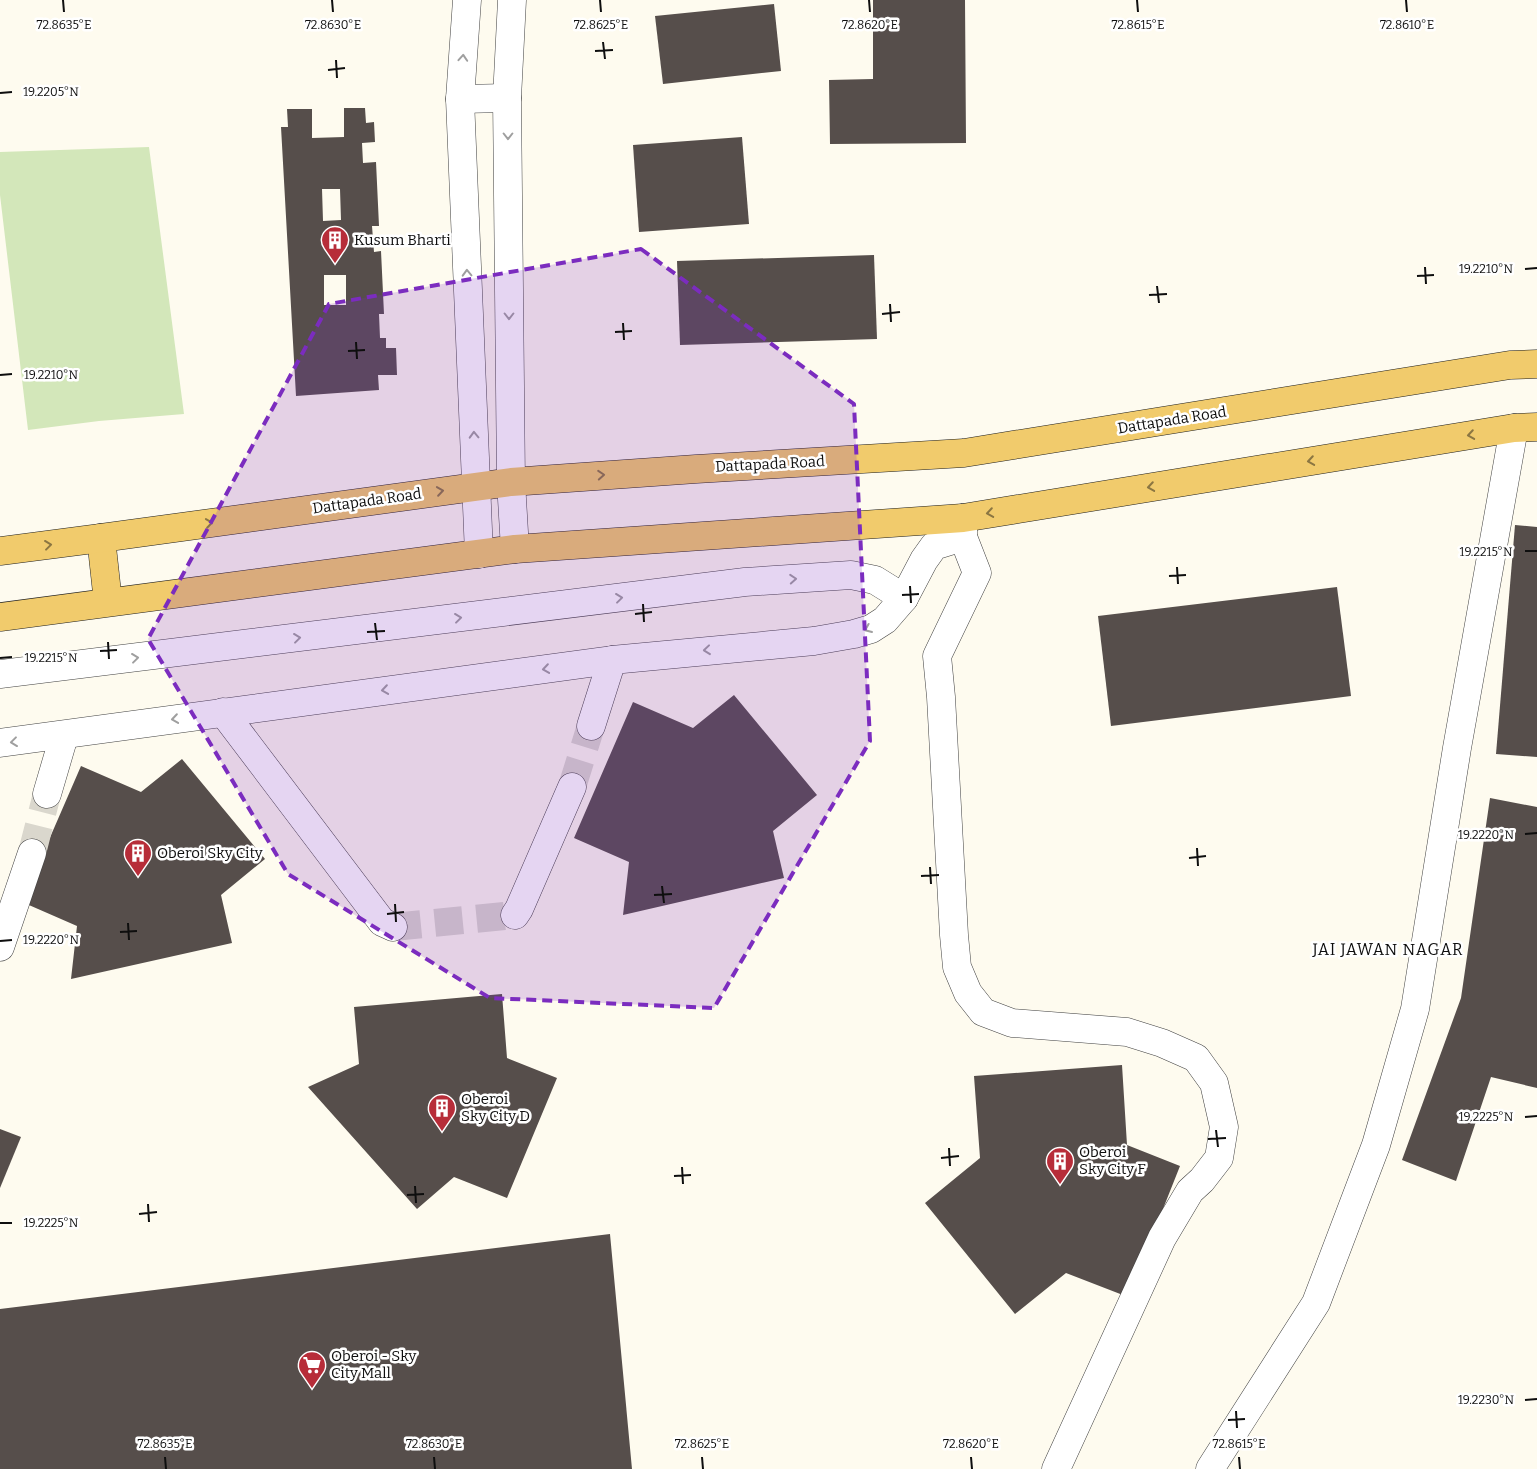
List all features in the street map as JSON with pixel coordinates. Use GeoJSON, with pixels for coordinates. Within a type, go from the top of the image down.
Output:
{"type":"FeatureCollection","features":[{"type":"Feature","properties":{"kind":"main road","name":"Dattapada Road"},"geometry":{"type":"LineString","coordinates":[[0,551],[510,482],[964,453],[1501,366],[1537,364]]}},
{"type":"Feature","properties":{"kind":"main road"},"geometry":{"type":"LineString","coordinates":[[0,617],[515,549],[963,527],[1525,427]]}},
{"type":"Feature","properties":{"kind":"main road"},"geometry":{"type":"LineString","coordinates":[[101,538],[108,602]]}},
{"type":"Feature","properties":{"kind":"street"},"geometry":{"type":"LineString","coordinates":[[467,0],[460,99],[479,554]]}},
{"type":"Feature","properties":{"kind":"street"},"geometry":{"type":"LineString","coordinates":[[512,0],[507,98],[510,482],[515,549]]}},
{"type":"Feature","properties":{"kind":"street"},"geometry":{"type":"LineString","coordinates":[[460,99],[507,98]]}},
{"type":"Feature","properties":{"kind":"street"},"geometry":{"type":"LineString","coordinates":[[1210,1469],[1316,1303],[1376,1145],[1415,1009],[1457,748],[1525,427]]}},
{"type":"Feature","properties":{"kind":"street"},"geometry":{"type":"LineString","coordinates":[[0,743],[64,736],[223,712],[612,660],[814,641],[854,634],[871,629],[885,620],[904,598],[924,560],[934,546],[963,527],[977,573],[937,656],[942,707],[954,934],[958,966],[968,993],[983,1012],[1012,1023],[1127,1032],[1162,1043],[1196,1058],[1214,1083],[1224,1126],[1219,1158],[1202,1180],[1190,1191],[1162,1238],[1056,1469]]}},
{"type":"Feature","properties":{"kind":"street"},"geometry":{"type":"LineString","coordinates":[[0,674],[745,582],[851,575],[875,580],[904,598]]}},
{"type":"Feature","properties":{"kind":"street"},"geometry":{"type":"LineString","coordinates":[[591,726],[612,660]]}},
{"type":"Feature","properties":{"kind":"street"},"geometry":{"type":"LineString","coordinates":[[223,712],[370,907],[382,922],[393,927]]}},
{"type":"Feature","properties":{"kind":"street"},"geometry":{"type":"LineString","coordinates":[[47,794],[64,736]]}},
{"type":"Feature","properties":{"kind":"street"},"geometry":{"type":"LineString","coordinates":[[515,915],[520,910],[572,786]]}},
{"type":"Feature","properties":{"kind":"street"},"geometry":{"type":"LineString","coordinates":[[0,947],[32,853]]}},
{"type":"Feature","properties":{"kind":"highlighted area"},"geometry":{"type":"Polygon","coordinates":[[[641,249],[854,404],[870,741],[714,1008],[490,998],[288,874],[148,639],[329,304],[641,249]]]}},
{"type":"Feature","properties":{"kind":"green space"},"geometry":{"type":"Polygon","coordinates":[[[149,147],[184,414],[99,421],[28,430],[0,195],[0,152],[149,147]]]}},
{"type":"Feature","properties":{"kind":"building"},"geometry":{"type":"Polygon","coordinates":[[[873,0],[965,0],[966,143],[830,144],[829,80],[873,79],[873,0]]]}},
{"type":"Feature","properties":{"kind":"building"},"geometry":{"type":"Polygon","coordinates":[[[774,4],[781,71],[663,84],[655,16],[774,4]]]}},
{"type":"Feature","properties":{"kind":"building","name":"Kusum Bharti"},"geometry":{"type":"Polygon","coordinates":[[[344,108],[365,108],[366,123],[374,122],[375,142],[362,143],[363,163],[376,162],[379,226],[372,226],[374,252],[381,251],[384,314],[379,314],[380,338],[386,338],[386,348],[396,348],[397,375],[378,375],[379,390],[296,396],[281,127],[288,127],[287,109],[312,109],[312,138],[344,137],[344,108]],[[322,189],[323,221],[341,220],[340,189],[322,189]],[[324,275],[324,305],[346,305],[346,275],[324,275]]]}},
{"type":"Feature","properties":{"kind":"building"},"geometry":{"type":"Polygon","coordinates":[[[742,137],[749,224],[639,232],[633,145],[742,137]]]}},
{"type":"Feature","properties":{"kind":"building"},"geometry":{"type":"Polygon","coordinates":[[[874,255],[877,339],[680,345],[677,261],[874,255]]]}},
{"type":"Feature","properties":{"kind":"building"},"geometry":{"type":"Polygon","coordinates":[[[1515,525],[1537,527],[1537,757],[1496,754],[1515,525]]]}},
{"type":"Feature","properties":{"kind":"building"},"geometry":{"type":"Polygon","coordinates":[[[1337,587],[1351,696],[1111,726],[1098,616],[1337,587]]]}},
{"type":"Feature","properties":{"kind":"building"},"geometry":{"type":"Polygon","coordinates":[[[734,695],[817,795],[773,831],[784,878],[623,915],[629,862],[574,838],[633,702],[693,728],[734,695]]]}},
{"type":"Feature","properties":{"kind":"building","name":"Oberoi Sky City"},"geometry":{"type":"Polygon","coordinates":[[[182,759],[265,859],[221,895],[232,943],[71,979],[77,926],[22,902],[81,766],[141,792],[182,759]]]}},
{"type":"Feature","properties":{"kind":"building"},"geometry":{"type":"Polygon","coordinates":[[[1490,798],[1537,807],[1537,1088],[1491,1077],[1456,1181],[1402,1160],[1461,998],[1490,798]]]}},
{"type":"Feature","properties":{"kind":"building","name":"Oberoi Sky City D"},"geometry":{"type":"Polygon","coordinates":[[[502,994],[507,1058],[557,1078],[507,1198],[454,1177],[417,1209],[308,1087],[359,1064],[354,1007],[502,994]]]}},
{"type":"Feature","properties":{"kind":"building","name":"Oberoi Sky City F"},"geometry":{"type":"Polygon","coordinates":[[[1122,1065],[1127,1145],[1180,1166],[1128,1297],[1066,1273],[1015,1314],[925,1203],[980,1158],[974,1076],[1122,1065]]]}},
{"type":"Feature","properties":{"kind":"building"},"geometry":{"type":"Polygon","coordinates":[[[0,1129],[21,1137],[0,1188],[0,1129]]]}},
{"type":"Feature","properties":{"kind":"building","name":"Oberoi - Sky City Mall"},"geometry":{"type":"Polygon","coordinates":[[[610,1234],[632,1469],[0,1469],[0,1309],[610,1234]]]}},
{"type":"Feature","properties":{"kind":"tunnel"},"geometry":{"type":"LineString","coordinates":[[572,787],[591,726]]}},
{"type":"Feature","properties":{"kind":"tunnel"},"geometry":{"type":"LineString","coordinates":[[32,853],[47,794]]}},
{"type":"Feature","properties":{"kind":"tunnel"},"geometry":{"type":"LineString","coordinates":[[393,927],[515,915]]}},
{"type":"Feature","properties":{"kind":"place","name":"Kusum Bharti"},"geometry":{"type":"Point","coordinates":[335,264]}},
{"type":"Feature","properties":{"kind":"place","name":"Oberoi Sky City"},"geometry":{"type":"Point","coordinates":[138,877]}},
{"type":"Feature","properties":{"kind":"place","name":"Oberoi Sky City D"},"geometry":{"type":"Point","coordinates":[442,1132]}},
{"type":"Feature","properties":{"kind":"place","name":"Oberoi Sky City F"},"geometry":{"type":"Point","coordinates":[1060,1185]}},
{"type":"Feature","properties":{"kind":"place","name":"Oberoi - Sky City Mall"},"geometry":{"type":"Point","coordinates":[312,1389]}},
{"type":"Feature","properties":{"kind":"district","name":"JAI JAWAN NAGAR"},"geometry":{"type":"Point","coordinates":[1388,949]}}]}
